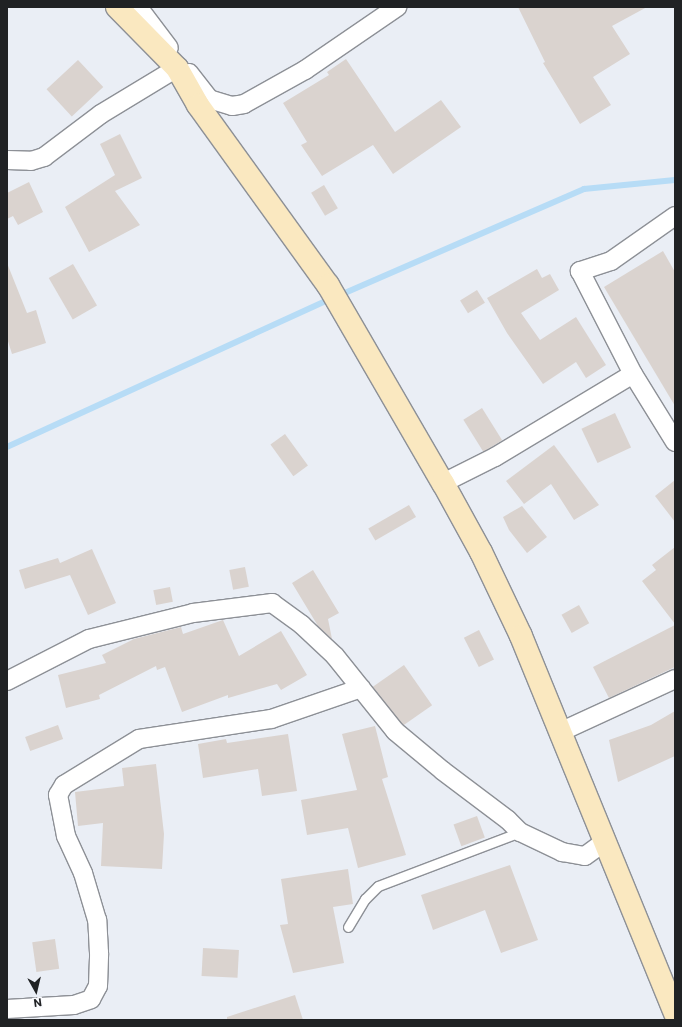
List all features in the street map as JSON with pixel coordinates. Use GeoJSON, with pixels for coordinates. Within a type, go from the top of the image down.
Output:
{"type":"FeatureCollection","features":[{"type":"Feature","properties":{"kind":"main road"},"geometry":{"type":"LineString","coordinates":[[117,7],[177,68],[198,105],[328,285],[443,482],[481,552],[518,629],[675,1014]]}},
{"type":"Feature","properties":{"kind":"street"},"geometry":{"type":"LineString","coordinates":[[138,7],[209,99],[232,106],[244,104],[305,70],[397,7]]}},
{"type":"Feature","properties":{"kind":"street"},"geometry":{"type":"LineString","coordinates":[[7,160],[31,161],[44,157],[101,114],[177,68]]}},
{"type":"Feature","properties":{"kind":"street"},"geometry":{"type":"LineString","coordinates":[[675,216],[610,260],[580,271],[633,374],[675,442]]}},
{"type":"Feature","properties":{"kind":"street"},"geometry":{"type":"LineString","coordinates":[[443,482],[495,457],[633,374]]}},
{"type":"Feature","properties":{"kind":"street"},"geometry":{"type":"LineString","coordinates":[[7,681],[89,640],[193,613],[272,603],[302,625],[329,650],[395,731],[443,771],[508,820],[520,832],[562,852],[585,856],[604,842]]}},
{"type":"Feature","properties":{"kind":"street"},"geometry":{"type":"LineString","coordinates":[[560,732],[675,679]]}},
{"type":"Feature","properties":{"kind":"street"},"geometry":{"type":"LineString","coordinates":[[7,1009],[74,1005],[91,999],[98,986],[97,920],[83,873],[66,836],[58,795],[64,785],[139,739],[271,719],[361,688]]}},
{"type":"Feature","properties":{"kind":"lane"},"geometry":{"type":"LineString","coordinates":[[348,927],[365,899],[378,886],[520,832]]}},
{"type":"Feature","properties":{"kind":"building"},"geometry":{"type":"Polygon","coordinates":[[[518,7],[647,7],[612,26],[630,54],[593,77],[611,105],[580,124],[543,63],[545,62],[518,7]]]}},
{"type":"Feature","properties":{"kind":"building"},"geometry":{"type":"Polygon","coordinates":[[[346,59],[395,132],[441,100],[461,127],[393,174],[373,145],[322,176],[301,145],[307,142],[283,103],[329,75],[327,72],[346,59]]]}},
{"type":"Feature","properties":{"kind":"building"},"geometry":{"type":"Polygon","coordinates":[[[78,60],[103,87],[72,116],[47,89],[78,60]]]}},
{"type":"Feature","properties":{"kind":"building"},"geometry":{"type":"Polygon","coordinates":[[[120,134],[142,178],[115,191],[140,225],[89,252],[65,207],[115,175],[100,144],[120,134]]]}},
{"type":"Feature","properties":{"kind":"building"},"geometry":{"type":"Polygon","coordinates":[[[29,182],[43,212],[18,225],[13,216],[7,219],[7,193],[29,182]]]}},
{"type":"Feature","properties":{"kind":"building"},"geometry":{"type":"Polygon","coordinates":[[[324,185],[338,208],[325,216],[311,193],[324,185]]]}},
{"type":"Feature","properties":{"kind":"building"},"geometry":{"type":"Polygon","coordinates":[[[663,251],[675,272],[675,406],[604,287],[663,251]]]}},
{"type":"Feature","properties":{"kind":"building"},"geometry":{"type":"Polygon","coordinates":[[[7,263],[27,313],[36,310],[46,343],[12,354],[7,338],[7,263]]]}},
{"type":"Feature","properties":{"kind":"building"},"geometry":{"type":"Polygon","coordinates":[[[73,264],[97,306],[73,320],[49,278],[73,264]]]}},
{"type":"Feature","properties":{"kind":"building"},"geometry":{"type":"Polygon","coordinates":[[[537,269],[542,278],[550,274],[559,290],[521,313],[540,340],[576,317],[606,365],[586,378],[576,362],[543,384],[507,333],[487,298],[537,269]]]}},
{"type":"Feature","properties":{"kind":"building"},"geometry":{"type":"Polygon","coordinates":[[[477,290],[485,303],[468,313],[460,301],[477,290]]]}},
{"type":"Feature","properties":{"kind":"building"},"geometry":{"type":"Polygon","coordinates":[[[482,408],[502,440],[483,452],[463,420],[482,408]]]}},
{"type":"Feature","properties":{"kind":"building"},"geometry":{"type":"Polygon","coordinates":[[[615,413],[631,447],[598,463],[581,429],[615,413]]]}},
{"type":"Feature","properties":{"kind":"building"},"geometry":{"type":"Polygon","coordinates":[[[285,434],[308,466],[293,476],[270,445],[285,434]]]}},
{"type":"Feature","properties":{"kind":"building"},"geometry":{"type":"Polygon","coordinates":[[[554,445],[599,505],[574,520],[551,484],[524,504],[506,481],[554,445]]]}},
{"type":"Feature","properties":{"kind":"building"},"geometry":{"type":"Polygon","coordinates":[[[675,480],[675,522],[655,496],[675,480]]]}},
{"type":"Feature","properties":{"kind":"building"},"geometry":{"type":"Polygon","coordinates":[[[409,505],[416,517],[375,541],[368,528],[409,505]]]}},
{"type":"Feature","properties":{"kind":"building"},"geometry":{"type":"Polygon","coordinates":[[[522,506],[547,537],[527,553],[509,530],[503,517],[522,506]]]}},
{"type":"Feature","properties":{"kind":"building"},"geometry":{"type":"Polygon","coordinates":[[[675,547],[675,624],[642,581],[656,570],[652,565],[675,547]]]}},
{"type":"Feature","properties":{"kind":"building"},"geometry":{"type":"Polygon","coordinates":[[[92,549],[116,603],[88,615],[70,575],[25,589],[19,570],[58,558],[60,563],[92,549]]]}},
{"type":"Feature","properties":{"kind":"building"},"geometry":{"type":"Polygon","coordinates":[[[245,567],[249,587],[233,590],[229,570],[245,567]]]}},
{"type":"Feature","properties":{"kind":"building"},"geometry":{"type":"Polygon","coordinates":[[[313,570],[339,613],[328,619],[332,639],[318,626],[292,583],[313,570]]]}},
{"type":"Feature","properties":{"kind":"building"},"geometry":{"type":"Polygon","coordinates":[[[170,587],[173,602],[156,605],[153,590],[170,587]]]}},
{"type":"Feature","properties":{"kind":"building"},"geometry":{"type":"Polygon","coordinates":[[[579,605],[589,623],[572,633],[562,615],[579,605]]]}},
{"type":"Feature","properties":{"kind":"building"},"geometry":{"type":"Polygon","coordinates":[[[223,620],[239,656],[281,631],[307,675],[281,690],[277,684],[228,698],[228,695],[182,712],[165,667],[157,670],[156,666],[99,695],[100,699],[66,708],[58,675],[106,663],[102,655],[134,639],[181,627],[183,634],[223,620]]]}},
{"type":"Feature","properties":{"kind":"building"},"geometry":{"type":"Polygon","coordinates":[[[675,625],[675,667],[609,698],[593,667],[675,625]]]}},
{"type":"Feature","properties":{"kind":"building"},"geometry":{"type":"Polygon","coordinates":[[[479,630],[494,659],[479,667],[464,638],[479,630]]]}},
{"type":"Feature","properties":{"kind":"building"},"geometry":{"type":"Polygon","coordinates":[[[404,665],[432,705],[401,727],[373,687],[404,665]]]}},
{"type":"Feature","properties":{"kind":"building"},"geometry":{"type":"Polygon","coordinates":[[[675,711],[675,756],[618,782],[609,740],[651,725],[675,711]]]}},
{"type":"Feature","properties":{"kind":"building"},"geometry":{"type":"Polygon","coordinates":[[[58,725],[63,739],[30,751],[25,737],[58,725]]]}},
{"type":"Feature","properties":{"kind":"building"},"geometry":{"type":"Polygon","coordinates":[[[375,726],[388,777],[382,779],[406,855],[358,868],[348,828],[307,835],[301,800],[357,790],[342,734],[375,726]]]}},
{"type":"Feature","properties":{"kind":"building"},"geometry":{"type":"Polygon","coordinates":[[[288,734],[297,791],[262,796],[258,769],[203,778],[198,744],[226,739],[227,743],[288,734]]]}},
{"type":"Feature","properties":{"kind":"building"},"geometry":{"type":"Polygon","coordinates":[[[156,764],[164,834],[162,869],[101,866],[103,823],[78,826],[75,792],[124,786],[122,768],[156,764]]]}},
{"type":"Feature","properties":{"kind":"building"},"geometry":{"type":"Polygon","coordinates":[[[477,816],[485,838],[461,846],[454,825],[477,816]]]}},
{"type":"Feature","properties":{"kind":"building"},"geometry":{"type":"Polygon","coordinates":[[[510,865],[538,940],[501,953],[485,910],[433,930],[421,895],[510,865]]]}},
{"type":"Feature","properties":{"kind":"building"},"geometry":{"type":"Polygon","coordinates":[[[348,869],[353,904],[333,907],[344,963],[293,973],[280,925],[288,924],[281,879],[348,869]]]}},
{"type":"Feature","properties":{"kind":"building"},"geometry":{"type":"Polygon","coordinates":[[[55,939],[59,969],[36,972],[32,942],[55,939]]]}},
{"type":"Feature","properties":{"kind":"building"},"geometry":{"type":"Polygon","coordinates":[[[203,948],[239,950],[237,978],[202,976],[203,948]]]}},
{"type":"Feature","properties":{"kind":"building"},"geometry":{"type":"Polygon","coordinates":[[[295,995],[303,1020],[227,1020],[227,1017],[295,995]]]}},
{"type":"Feature","properties":{"kind":"waterway"},"geometry":{"type":"LineString","coordinates":[[338,296],[584,189],[675,180]]}},
{"type":"Feature","properties":{"kind":"waterway"},"geometry":{"type":"LineString","coordinates":[[7,447],[330,299]]}}]}
